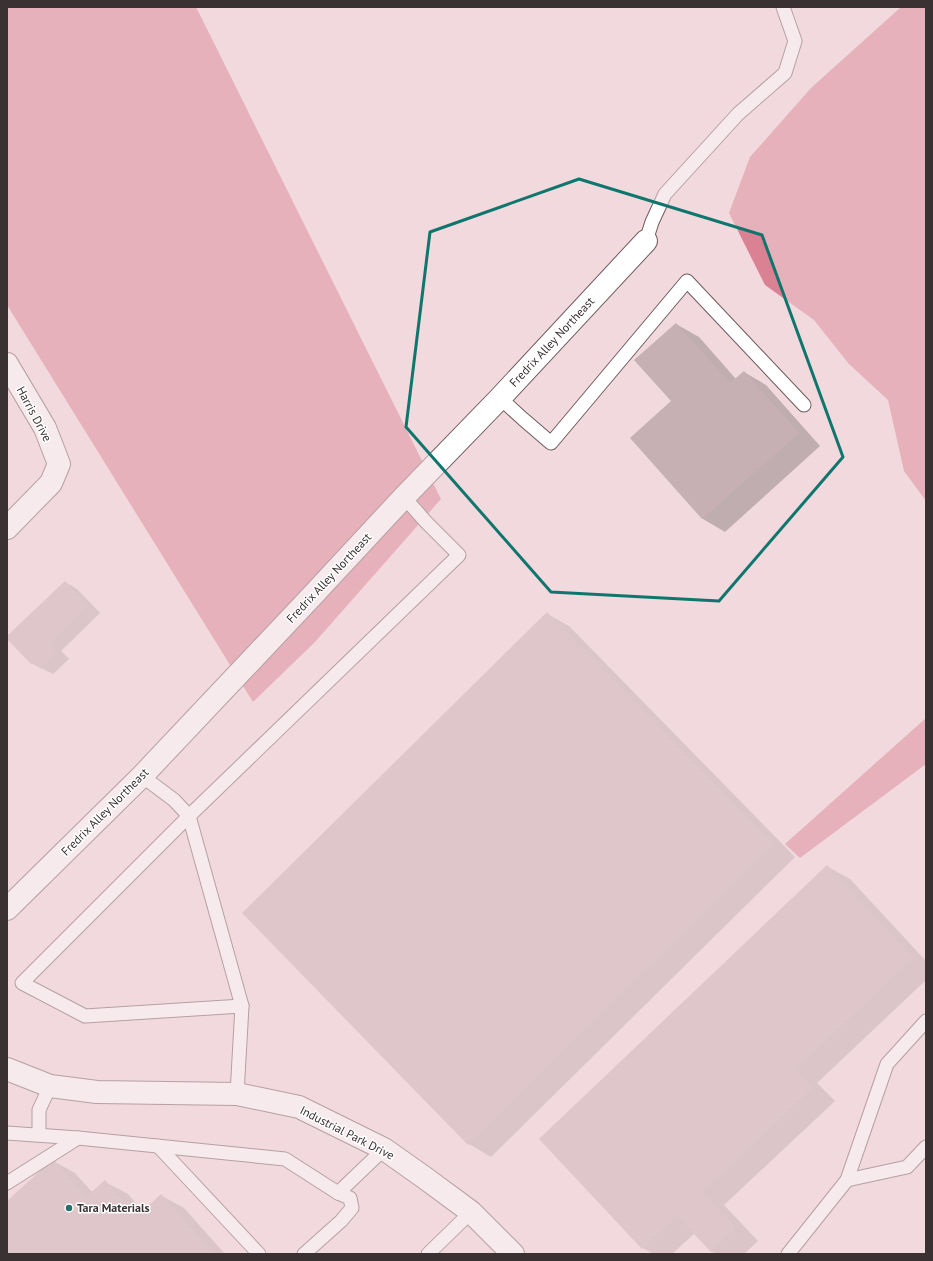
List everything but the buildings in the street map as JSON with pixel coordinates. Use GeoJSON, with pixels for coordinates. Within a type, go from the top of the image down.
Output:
{"type":"FeatureCollection","features":[{"type":"Feature","properties":{"kind":"street","name":"Fredrix Alley Northeast"},"geometry":{"type":"LineString","coordinates":[[7,909],[142,776],[404,497],[500,398],[646,241]]}},
{"type":"Feature","properties":{"kind":"street","name":"Harris Drive"},"geometry":{"type":"LineString","coordinates":[[7,364],[45,428],[59,464],[51,483],[7,528]]}},
{"type":"Feature","properties":{"kind":"street","name":"Industrial Park Drive"},"geometry":{"type":"LineString","coordinates":[[7,1069],[50,1086],[97,1092],[237,1094],[300,1107],[384,1149],[471,1212],[513,1254]]}},
{"type":"Feature","properties":{"kind":"lane"},"geometry":{"type":"LineString","coordinates":[[646,241],[652,222],[665,194],[738,114],[785,73],[795,41],[783,7]]}},
{"type":"Feature","properties":{"kind":"lane"},"geometry":{"type":"LineString","coordinates":[[500,398],[551,443],[687,281],[804,405]]}},
{"type":"Feature","properties":{"kind":"lane"},"geometry":{"type":"LineString","coordinates":[[242,1006],[85,1016],[22,983],[189,816],[459,555],[426,522],[404,497]]}},
{"type":"Feature","properties":{"kind":"lane"},"geometry":{"type":"LineString","coordinates":[[142,776],[174,800],[189,816],[242,1006],[237,1094]]}},
{"type":"Feature","properties":{"kind":"lane"},"geometry":{"type":"LineString","coordinates":[[788,1254],[847,1180],[887,1064],[926,1022]]}},
{"type":"Feature","properties":{"kind":"lane"},"geometry":{"type":"LineString","coordinates":[[39,1135],[39,1110],[50,1086]]}},
{"type":"Feature","properties":{"kind":"lane"},"geometry":{"type":"LineString","coordinates":[[7,1133],[78,1138],[285,1159],[338,1193],[350,1198],[352,1208],[341,1221],[304,1254]]}},
{"type":"Feature","properties":{"kind":"lane"},"geometry":{"type":"LineString","coordinates":[[7,1183],[78,1138]]}},
{"type":"Feature","properties":{"kind":"lane"},"geometry":{"type":"LineString","coordinates":[[158,1146],[259,1254]]}},
{"type":"Feature","properties":{"kind":"lane"},"geometry":{"type":"LineString","coordinates":[[847,1180],[907,1167],[926,1147]]}},
{"type":"Feature","properties":{"kind":"lane"},"geometry":{"type":"LineString","coordinates":[[338,1193],[384,1149]]}},
{"type":"Feature","properties":{"kind":"lane"},"geometry":{"type":"LineString","coordinates":[[428,1254],[471,1212]]}},
{"type":"Feature","properties":{"kind":"highlighted area"},"geometry":{"type":"Polygon","coordinates":[[[579,179],[762,235],[843,457],[719,601],[551,592],[406,427],[430,232],[579,179]]]}},
{"type":"Feature","properties":{"kind":"shaded area"},"geometry":{"type":"Polygon","coordinates":[[[7,7],[196,7],[441,499],[315,642],[253,702],[7,305],[7,7]]]}},
{"type":"Feature","properties":{"kind":"shaded area"},"geometry":{"type":"Polygon","coordinates":[[[901,7],[926,7],[926,501],[904,471],[888,400],[849,364],[814,320],[765,285],[729,213],[750,157],[811,88],[901,7]]]}},
{"type":"Feature","properties":{"kind":"shaded area"},"geometry":{"type":"Polygon","coordinates":[[[926,718],[926,764],[800,858],[785,844],[926,718]]]}},
{"type":"Feature","properties":{"kind":"place","name":"Tara Materials"},"geometry":{"type":"Point","coordinates":[69,1208]}}]}
